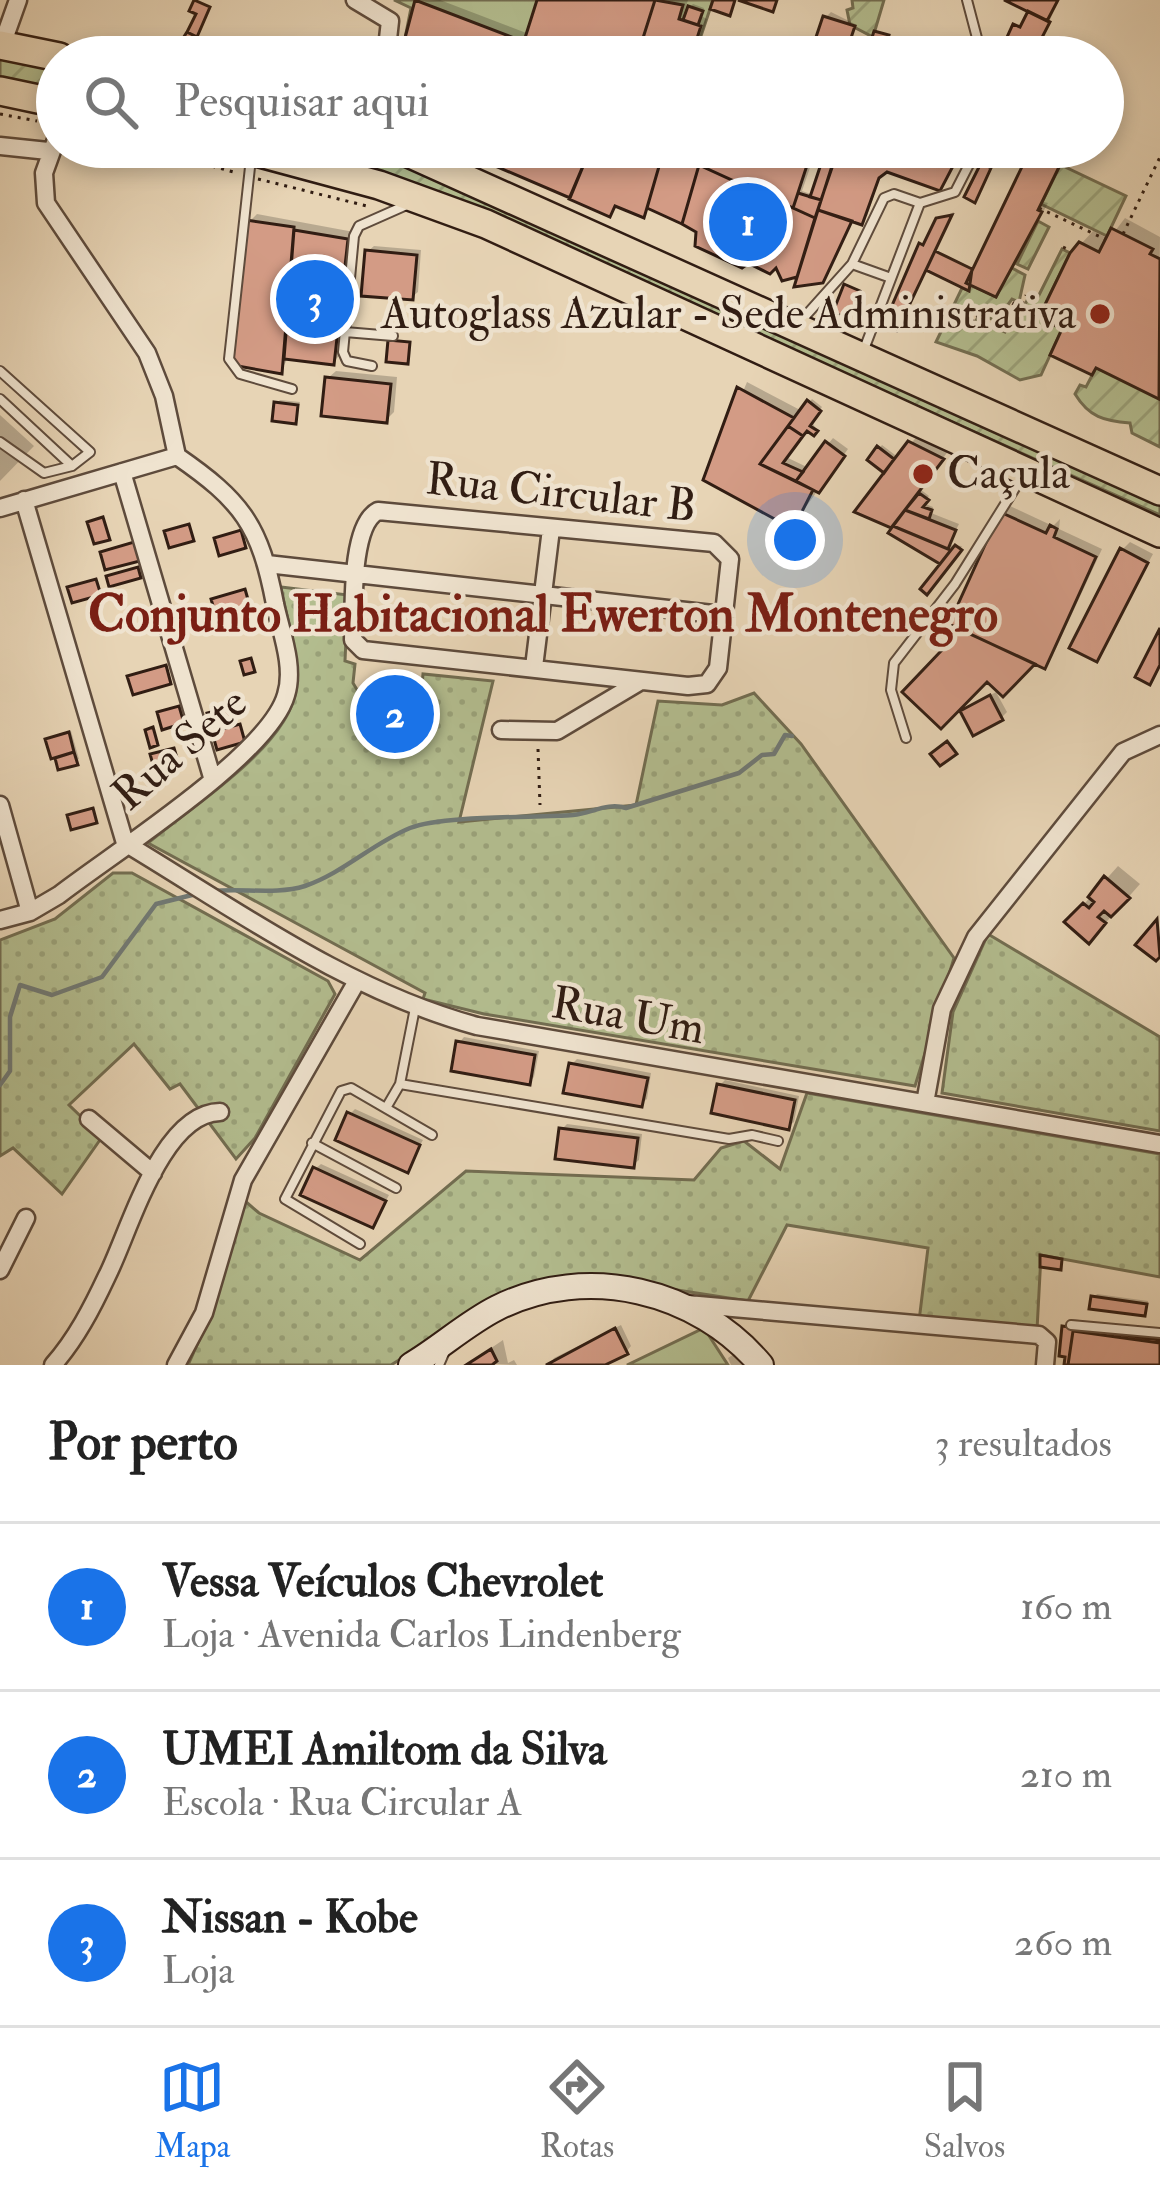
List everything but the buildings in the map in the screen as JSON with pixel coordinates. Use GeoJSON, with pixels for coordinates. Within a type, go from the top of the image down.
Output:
{"type":"FeatureCollection","features":[{"type":"Feature","properties":{"kind":"main road"},"geometry":{"type":"LineString","coordinates":[[1,45],[36,52]]}},
{"type":"Feature","properties":{"kind":"main road"},"geometry":{"type":"LineString","coordinates":[[0,91],[36,116]]}},
{"type":"Feature","properties":{"kind":"main road"},"geometry":{"type":"LineString","coordinates":[[280,168],[526,241],[1160,533]]}},
{"type":"Feature","properties":{"kind":"main road"},"geometry":{"type":"LineString","coordinates":[[441,168],[1160,491]]}},
{"type":"Feature","properties":{"kind":"street"},"geometry":{"type":"LineString","coordinates":[[1,45],[18,0]]}},
{"type":"Feature","properties":{"kind":"street"},"geometry":{"type":"LineString","coordinates":[[355,0],[385,16],[390,36]]}},
{"type":"Feature","properties":{"kind":"street"},"geometry":{"type":"LineString","coordinates":[[0,146],[36,132]]}},
{"type":"Feature","properties":{"kind":"street"},"geometry":{"type":"LineString","coordinates":[[0,508],[177,456],[164,396],[147,353],[46,203],[48,168]]}},
{"type":"Feature","properties":{"kind":"street","name":"Rua Sete"},"geometry":{"type":"LineString","coordinates":[[0,920],[30,912],[212,777],[260,738],[288,691],[267,564],[229,493],[177,456]]}},
{"type":"Feature","properties":{"kind":"street"},"geometry":{"type":"LineString","coordinates":[[122,472],[212,777]]}},
{"type":"Feature","properties":{"kind":"street"},"geometry":{"type":"LineString","coordinates":[[24,500],[124,843]]}},
{"type":"Feature","properties":{"kind":"street","name":"Rua Circular B"},"geometry":{"type":"LineString","coordinates":[[355,574],[364,523],[378,511],[714,543],[730,559],[722,614]]}},
{"type":"Feature","properties":{"kind":"street"},"geometry":{"type":"LineString","coordinates":[[534,667],[551,529]]}},
{"type":"Feature","properties":{"kind":"street"},"geometry":{"type":"LineString","coordinates":[[267,564],[722,614],[718,668],[701,685],[641,682],[363,650],[353,640],[355,574]]}},
{"type":"Feature","properties":{"kind":"street"},"geometry":{"type":"LineString","coordinates":[[501,730],[538,735],[566,727],[641,682]]}},
{"type":"Feature","properties":{"kind":"street"},"geometry":{"type":"LineString","coordinates":[[925,1103],[942,1009],[976,937],[1123,752],[1160,735]]}},
{"type":"Feature","properties":{"kind":"street"},"geometry":{"type":"LineString","coordinates":[[0,806],[30,912]]}},
{"type":"Feature","properties":{"kind":"street","name":"Rua Um"},"geometry":{"type":"LineString","coordinates":[[124,843],[357,981],[416,1007],[477,1026],[1160,1144]]}},
{"type":"Feature","properties":{"kind":"street"},"geometry":{"type":"LineString","coordinates":[[176,1365],[204,1313],[243,1180],[357,981]]}},
{"type":"Feature","properties":{"kind":"street"},"geometry":{"type":"LineString","coordinates":[[53,1365],[110,1273],[153,1173],[187,1124],[206,1112],[220,1112]]}},
{"type":"Feature","properties":{"kind":"street"},"geometry":{"type":"LineString","coordinates":[[89,1119],[153,1173]]}},
{"type":"Feature","properties":{"kind":"street"},"geometry":{"type":"LineString","coordinates":[[0,1270],[26,1218]]}},
{"type":"Feature","properties":{"kind":"street"},"geometry":{"type":"LineString","coordinates":[[411,1365],[444,1354],[494,1310],[543,1292],[624,1289],[680,1303],[1039,1335],[1047,1342],[1046,1365]]}},
{"type":"Feature","properties":{"kind":"street"},"geometry":{"type":"LineString","coordinates":[[680,1303],[721,1326],[761,1365]]}},
{"type":"Feature","properties":{"kind":"lane"},"geometry":{"type":"LineString","coordinates":[[967,0],[976,36]]}},
{"type":"Feature","properties":{"kind":"lane"},"geometry":{"type":"LineString","coordinates":[[245,168],[229,358],[240,374],[292,388]]}},
{"type":"Feature","properties":{"kind":"lane"},"geometry":{"type":"LineString","coordinates":[[797,329],[808,308],[852,264],[888,194],[920,203],[955,192],[967,168]]}},
{"type":"Feature","properties":{"kind":"lane"},"geometry":{"type":"LineString","coordinates":[[863,354],[920,203]]}},
{"type":"Feature","properties":{"kind":"lane"},"geometry":{"type":"LineString","coordinates":[[372,366],[344,358],[356,229],[407,206]]}},
{"type":"Feature","properties":{"kind":"lane"},"geometry":{"type":"LineString","coordinates":[[852,264],[892,278]]}},
{"type":"Feature","properties":{"kind":"lane"},"geometry":{"type":"LineString","coordinates":[[345,332],[393,336]]}},
{"type":"Feature","properties":{"kind":"lane"},"geometry":{"type":"LineString","coordinates":[[0,371],[90,452],[72,466],[38,472],[0,442]]}},
{"type":"Feature","properties":{"kind":"lane"},"geometry":{"type":"LineString","coordinates":[[0,399],[72,466]]}},
{"type":"Feature","properties":{"kind":"lane"},"geometry":{"type":"LineString","coordinates":[[906,738],[890,690],[894,663],[956,584],[1027,471]]}},
{"type":"Feature","properties":{"kind":"lane"},"geometry":{"type":"LineString","coordinates":[[386,1108],[400,1084],[416,1007]]}},
{"type":"Feature","properties":{"kind":"lane"},"geometry":{"type":"LineString","coordinates":[[400,1084],[729,1139],[752,1135],[778,1142]]}},
{"type":"Feature","properties":{"kind":"lane"},"geometry":{"type":"LineString","coordinates":[[360,1244],[285,1199],[346,1088],[432,1135]]}},
{"type":"Feature","properties":{"kind":"lane"},"geometry":{"type":"LineString","coordinates":[[312,1143],[396,1188]]}},
{"type":"Feature","properties":{"kind":"lane"},"geometry":{"type":"LineString","coordinates":[[1071,1325],[1160,1333]]}},
{"type":"Feature","properties":{"kind":"path"},"geometry":{"type":"LineString","coordinates":[[0,114],[36,123]]}},
{"type":"Feature","properties":{"kind":"path"},"geometry":{"type":"LineString","coordinates":[[1123,234],[1160,157]]}},
{"type":"Feature","properties":{"kind":"path"},"geometry":{"type":"LineString","coordinates":[[280,168],[407,206]]}},
{"type":"Feature","properties":{"kind":"path"},"geometry":{"type":"LineString","coordinates":[[1039,208],[1105,239]]}},
{"type":"Feature","properties":{"kind":"path"},"geometry":{"type":"LineString","coordinates":[[1057,231],[1063,219]]}},
{"type":"Feature","properties":{"kind":"path"},"geometry":{"type":"LineString","coordinates":[[1063,247],[1071,251]]}},
{"type":"Feature","properties":{"kind":"path"},"geometry":{"type":"LineString","coordinates":[[1021,306],[1026,295]]}},
{"type":"Feature","properties":{"kind":"path"},"geometry":{"type":"LineString","coordinates":[[971,322],[975,315],[1003,328],[1014,303],[1040,315]]}},
{"type":"Feature","properties":{"kind":"path"},"geometry":{"type":"LineString","coordinates":[[538,735],[540,805]]}},
{"type":"Feature","properties":{"kind":"green space"},"geometry":{"type":"Polygon","coordinates":[[[394,0],[713,0],[701,36],[405,36],[411,8],[394,0]]]}},
{"type":"Feature","properties":{"kind":"green space"},"geometry":{"type":"Polygon","coordinates":[[[852,0],[884,0],[873,36],[850,25],[847,10],[853,8],[852,0]]]}},
{"type":"Feature","properties":{"kind":"green space"},"geometry":{"type":"Polygon","coordinates":[[[0,58],[36,65],[36,91],[0,83],[0,58]]]}},
{"type":"Feature","properties":{"kind":"green space"},"geometry":{"type":"Polygon","coordinates":[[[330,168],[408,168],[1160,501],[1160,515],[530,233],[330,168]]]}},
{"type":"Feature","properties":{"kind":"green space"},"geometry":{"type":"Polygon","coordinates":[[[1059,168],[1126,196],[1107,236],[1041,204],[1059,168]]]}},
{"type":"Feature","properties":{"kind":"green space"},"geometry":{"type":"Polygon","coordinates":[[[1038,221],[1049,227],[1028,269],[1017,264],[1038,221]]]}},
{"type":"Feature","properties":{"kind":"green space"},"geometry":{"type":"Polygon","coordinates":[[[1062,249],[1070,253],[1041,313],[1025,305],[1029,296],[1037,299],[1062,249]]]}},
{"type":"Feature","properties":{"kind":"green space"},"geometry":{"type":"Polygon","coordinates":[[[1010,267],[1025,275],[1019,302],[1012,299],[996,321],[972,310],[966,323],[973,326],[977,319],[1005,332],[1018,307],[1062,329],[1041,375],[1020,380],[977,356],[936,342],[962,288],[968,290],[971,285],[996,297],[1010,267]]]}},
{"type":"Feature","properties":{"kind":"green space"},"geometry":{"type":"Polygon","coordinates":[[[1096,368],[1160,396],[1160,447],[1132,433],[1130,423],[1098,416],[1080,402],[1075,394],[1080,385],[1086,387],[1096,368]]]}},
{"type":"Feature","properties":{"kind":"green space"},"geometry":{"type":"Polygon","coordinates":[[[281,587],[348,595],[345,661],[355,664],[353,683],[390,745],[416,746],[423,674],[493,681],[459,822],[636,805],[658,701],[722,705],[754,693],[801,744],[954,958],[915,1086],[484,1014],[423,999],[425,993],[148,843],[257,754],[289,711],[296,690],[296,665],[281,587]]]}},
{"type":"Feature","properties":{"kind":"green space"},"geometry":{"type":"Polygon","coordinates":[[[113,873],[132,873],[328,981],[335,994],[255,1138],[236,1159],[180,1084],[170,1089],[134,1044],[69,1105],[102,1137],[62,1194],[13,1148],[0,1156],[0,940],[55,919],[113,873]]]}},
{"type":"Feature","properties":{"kind":"green space"},"geometry":{"type":"Polygon","coordinates":[[[988,934],[1160,1037],[1160,1131],[942,1093],[953,1012],[988,934]]]}},
{"type":"Feature","properties":{"kind":"green space"},"geometry":{"type":"Polygon","coordinates":[[[807,1093],[1160,1154],[1160,1277],[1041,1255],[1037,1330],[919,1321],[928,1248],[787,1225],[748,1301],[626,1282],[479,1310],[391,1365],[188,1365],[214,1307],[244,1200],[259,1213],[360,1260],[466,1171],[694,1180],[721,1148],[744,1141],[780,1169],[807,1093]]]}},
{"type":"Feature","properties":{"kind":"green space"},"geometry":{"type":"Polygon","coordinates":[[[704,1328],[728,1365],[627,1365],[704,1328]]]}},
{"type":"Feature","properties":{"kind":"waterway"},"geometry":{"type":"LineString","coordinates":[[213,891],[305,886],[396,834],[425,824],[626,808],[739,773],[762,755],[774,754],[785,735],[792,736]]}},
{"type":"Feature","properties":{"kind":"waterway"},"geometry":{"type":"LineString","coordinates":[[0,1085],[10,1071],[10,1017],[20,985],[52,995],[102,977],[156,904],[196,894]]}},
{"type":"Feature","properties":{"kind":"place","name":"Vessa Veículos Chevrolet"},"geometry":{"type":"Point","coordinates":[748,222]}},
{"type":"Feature","properties":{"kind":"place","name":"Nissan - Kobe"},"geometry":{"type":"Point","coordinates":[315,299]}},
{"type":"Feature","properties":{"kind":"place","name":"Autoglass Azular - Sede Administrativa"},"geometry":{"type":"Point","coordinates":[1100,314]}},
{"type":"Feature","properties":{"kind":"place","name":"Caçula"},"geometry":{"type":"Point","coordinates":[923,474]}},
{"type":"Feature","properties":{"kind":"place","name":"UMEI Amiltom da Silva"},"geometry":{"type":"Point","coordinates":[395,714]}},
{"type":"Feature","properties":{"kind":"district","name":"Conjunto Habitacional Ewerton Montenegro"},"geometry":{"type":"Point","coordinates":[543,615]}}]}
